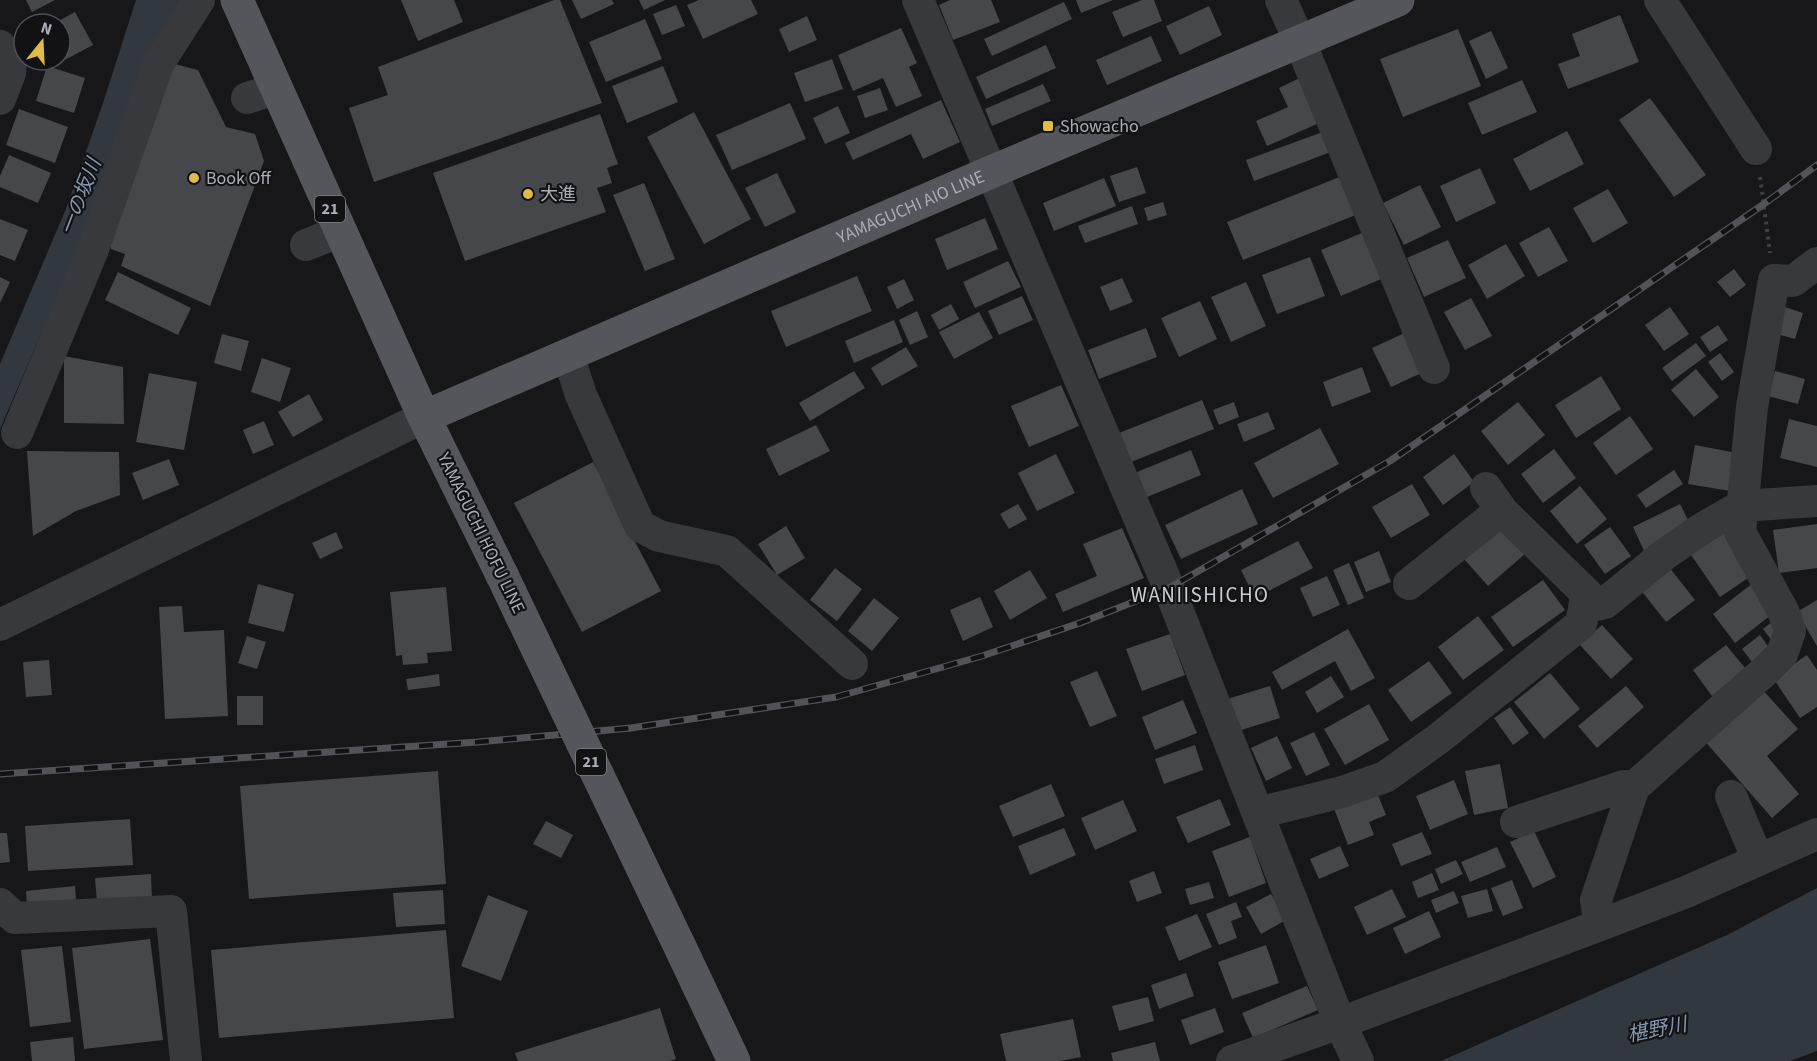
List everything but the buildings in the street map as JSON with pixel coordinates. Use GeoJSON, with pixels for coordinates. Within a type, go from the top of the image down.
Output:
{"type":"FeatureCollection","features":[{"type":"Feature","properties":{"kind":"main road","name":"YAMAGUCHI HOFU LINE"},"geometry":{"type":"LineString","coordinates":[[237,0],[262,94],[341,231],[424,417],[734,1061]]}},
{"type":"Feature","properties":{"kind":"main road","name":"YAMAGUCHI AIO LINE"},"geometry":{"type":"LineString","coordinates":[[424,417],[991,172],[1398,0]]}},
{"type":"Feature","properties":{"kind":"street"},"geometry":{"type":"LineString","coordinates":[[17,434],[92,252],[158,64],[199,0]]}},
{"type":"Feature","properties":{"kind":"street"},"geometry":{"type":"LineString","coordinates":[[918,0],[1169,588],[1348,1041]]}},
{"type":"Feature","properties":{"kind":"street"},"geometry":{"type":"LineString","coordinates":[[1281,0],[1434,368]]}},
{"type":"Feature","properties":{"kind":"street"},"geometry":{"type":"LineString","coordinates":[[1660,0],[1756,149]]}},
{"type":"Feature","properties":{"kind":"street"},"geometry":{"type":"LineString","coordinates":[[0,46],[11,62],[10,72],[0,99]]}},
{"type":"Feature","properties":{"kind":"street"},"geometry":{"type":"LineString","coordinates":[[306,245],[341,231]]}},
{"type":"Feature","properties":{"kind":"street"},"geometry":{"type":"LineString","coordinates":[[1603,924],[1598,915],[1596,900],[1634,787],[1782,654],[1790,631],[1784,613],[1740,532],[1741,506],[1752,407],[1774,280],[1793,280],[1817,263]]}},
{"type":"Feature","properties":{"kind":"street"},"geometry":{"type":"LineString","coordinates":[[568,355],[581,395],[640,526],[659,536],[727,551],[852,664]]}},
{"type":"Feature","properties":{"kind":"street"},"geometry":{"type":"LineString","coordinates":[[0,625],[424,417]]}},
{"type":"Feature","properties":{"kind":"street"},"geometry":{"type":"LineString","coordinates":[[1258,813],[1342,792],[1385,777],[1438,739],[1581,624],[1587,594],[1495,500],[1489,520],[1409,584]]}},
{"type":"Feature","properties":{"kind":"street"},"geometry":{"type":"LineString","coordinates":[[1584,608],[1605,603],[1665,554],[1741,506],[1817,501]]}},
{"type":"Feature","properties":{"kind":"street"},"geometry":{"type":"LineString","coordinates":[[1516,822],[1624,786],[1634,787]]}},
{"type":"Feature","properties":{"kind":"street"},"geometry":{"type":"LineString","coordinates":[[1731,796],[1758,860]]}},
{"type":"Feature","properties":{"kind":"street"},"geometry":{"type":"LineString","coordinates":[[1232,1061],[1348,1041],[1603,924],[1686,892],[1817,834]]}},
{"type":"Feature","properties":{"kind":"street"},"geometry":{"type":"LineString","coordinates":[[0,904],[15,918],[171,911],[186,1061]]}},
{"type":"Feature","properties":{"kind":"path"},"geometry":{"type":"LineString","coordinates":[[1756,149],[1774,280]]}},
{"type":"Feature","properties":{"kind":"water","name":"一の坂川"},"geometry":{"type":"Polygon","coordinates":[[[136,0],[185,0],[0,429],[0,364],[66,209],[136,0]]]}},
{"type":"Feature","properties":{"kind":"water","name":"椹野川"},"geometry":{"type":"Polygon","coordinates":[[[1817,888],[1817,1051],[1790,1061],[1441,1061],[1727,935],[1817,888]]]}},
{"type":"Feature","properties":{"kind":"railway"},"geometry":{"type":"LineString","coordinates":[[0,774],[478,742],[631,728],[836,697],[982,656],[1080,623],[1169,588],[1390,461],[1764,204],[1817,165]]}},
{"type":"Feature","properties":{"kind":"place","name":"Showacho"},"geometry":{"type":"Point","coordinates":[1048,126]}},
{"type":"Feature","properties":{"kind":"place","name":"Book Off"},"geometry":{"type":"Point","coordinates":[194,178]}},
{"type":"Feature","properties":{"kind":"place","name":"大進"},"geometry":{"type":"Point","coordinates":[528,194]}},
{"type":"Feature","properties":{"kind":"district","name":"WANIISHICHO"},"geometry":{"type":"Point","coordinates":[1200,595]}}]}
